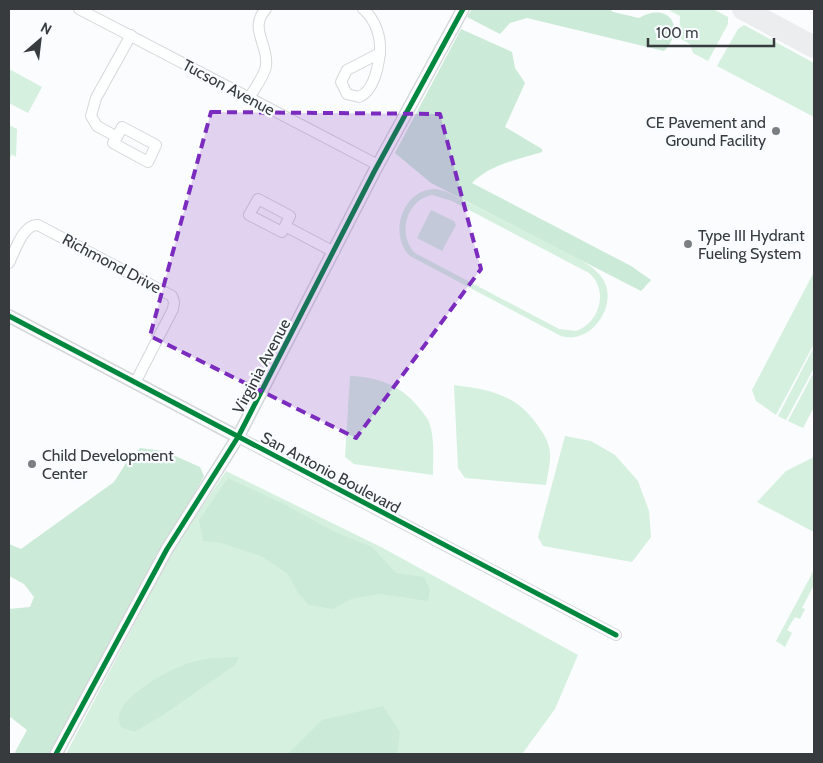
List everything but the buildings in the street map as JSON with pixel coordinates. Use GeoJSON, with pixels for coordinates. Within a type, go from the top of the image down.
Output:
{"type":"FeatureCollection","features":[{"type":"Feature","properties":{"kind":"street","name":"Tucson Avenue"},"geometry":{"type":"LineString","coordinates":[[79,9],[378,165]]}},
{"type":"Feature","properties":{"kind":"street"},"geometry":{"type":"LineString","coordinates":[[249,98],[266,66],[258,29],[258,21],[266,9]]}},
{"type":"Feature","properties":{"kind":"street"},"geometry":{"type":"LineString","coordinates":[[364,9],[375,24],[379,34],[380,53],[377,69],[368,91],[359,97],[347,94],[341,82],[345,73],[380,53]]}},
{"type":"Feature","properties":{"kind":"street","name":"Virginia Avenue"},"geometry":{"type":"LineString","coordinates":[[56,754],[167,549],[238,437],[378,165],[463,9]]}},
{"type":"Feature","properties":{"kind":"street"},"geometry":{"type":"LineString","coordinates":[[117,137],[97,126],[91,112],[96,98],[130,35]]}},
{"type":"Feature","properties":{"kind":"street","name":"Richmond Drive"},"geometry":{"type":"LineString","coordinates":[[9,263],[27,229],[38,225],[172,296],[174,302],[173,309],[135,383]]}},
{"type":"Feature","properties":{"kind":"street"},"geometry":{"type":"LineString","coordinates":[[284,226],[334,252]]}},
{"type":"Feature","properties":{"kind":"street","name":"San Antonio Boulevard"},"geometry":{"type":"LineString","coordinates":[[9,316],[616,635]]}},
{"type":"Feature","properties":{"kind":"highlighted area"},"geometry":{"type":"Polygon","coordinates":[[[211,112],[440,114],[481,269],[356,438],[150,336],[211,112]]]}},
{"type":"Feature","properties":{"kind":"green space"},"geometry":{"type":"Polygon","coordinates":[[[472,9],[610,9],[613,12],[639,18],[658,13],[666,15],[671,19],[674,33],[671,42],[664,51],[527,18],[510,23],[500,34],[467,17],[472,9]]]}},
{"type":"Feature","properties":{"kind":"green space"},"geometry":{"type":"Polygon","coordinates":[[[667,9],[713,9],[728,17],[728,24],[708,61],[693,53],[690,44],[679,38],[680,16],[667,9]]]}},
{"type":"Feature","properties":{"kind":"green space"},"geometry":{"type":"Polygon","coordinates":[[[744,25],[814,63],[814,117],[717,66],[738,29],[744,25]]]}},
{"type":"Feature","properties":{"kind":"green space"},"geometry":{"type":"Polygon","coordinates":[[[461,29],[512,52],[515,68],[525,83],[505,127],[542,149],[542,152],[514,160],[487,171],[472,183],[631,266],[651,280],[641,291],[431,183],[395,153],[461,29]]]}},
{"type":"Feature","properties":{"kind":"green space"},"geometry":{"type":"Polygon","coordinates":[[[9,69],[42,87],[28,113],[9,103],[9,69]]]}},
{"type":"Feature","properties":{"kind":"green space"},"geometry":{"type":"Polygon","coordinates":[[[9,125],[17,129],[16,157],[12,154],[9,160],[9,125]]]}},
{"type":"Feature","properties":{"kind":"green space"},"geometry":{"type":"Polygon","coordinates":[[[437,189],[447,192],[565,251],[593,268],[606,284],[608,296],[601,318],[584,334],[573,337],[561,336],[410,256],[403,246],[400,236],[402,213],[416,195],[425,190],[437,189]],[[432,195],[423,198],[410,211],[407,219],[406,237],[409,246],[415,253],[559,329],[576,331],[591,321],[596,314],[600,297],[599,288],[589,273],[452,201],[432,195]]]}},
{"type":"Feature","properties":{"kind":"green space"},"geometry":{"type":"Polygon","coordinates":[[[431,210],[454,221],[456,225],[442,251],[417,238],[431,210]]]}},
{"type":"Feature","properties":{"kind":"green space"},"geometry":{"type":"Polygon","coordinates":[[[814,272],[814,344],[776,415],[756,401],[752,390],[814,272]]]}},
{"type":"Feature","properties":{"kind":"green space"},"geometry":{"type":"Polygon","coordinates":[[[814,347],[814,368],[786,420],[778,416],[814,347]]]}},
{"type":"Feature","properties":{"kind":"green space"},"geometry":{"type":"Polygon","coordinates":[[[814,372],[814,407],[803,428],[788,421],[814,372]]]}},
{"type":"Feature","properties":{"kind":"green space"},"geometry":{"type":"Polygon","coordinates":[[[350,376],[371,378],[389,384],[406,394],[420,409],[431,428],[433,475],[354,464],[345,457],[350,376]]]}},
{"type":"Feature","properties":{"kind":"green space"},"geometry":{"type":"Polygon","coordinates":[[[454,385],[502,395],[512,400],[530,415],[543,433],[550,449],[546,485],[465,478],[458,468],[454,385]]]}},
{"type":"Feature","properties":{"kind":"green space"},"geometry":{"type":"Polygon","coordinates":[[[565,436],[591,441],[615,455],[638,481],[649,511],[651,537],[632,562],[543,546],[538,537],[565,436]]]}},
{"type":"Feature","properties":{"kind":"green space"},"geometry":{"type":"Polygon","coordinates":[[[140,448],[164,451],[200,467],[204,476],[52,754],[14,754],[27,730],[9,716],[9,609],[30,607],[34,597],[24,584],[9,576],[9,544],[21,549],[114,482],[128,460],[140,448]]]}},
{"type":"Feature","properties":{"kind":"green space"},"geometry":{"type":"Polygon","coordinates":[[[814,457],[814,532],[757,502],[786,471],[814,457]]]}},
{"type":"Feature","properties":{"kind":"green space"},"geometry":{"type":"Polygon","coordinates":[[[226,471],[381,547],[578,655],[555,709],[522,754],[66,754],[175,547],[226,471]]]}},
{"type":"Feature","properties":{"kind":"green space"},"geometry":{"type":"Polygon","coordinates":[[[228,478],[282,503],[333,531],[372,547],[396,573],[424,577],[430,590],[428,601],[380,594],[351,599],[333,609],[309,605],[298,593],[288,574],[261,556],[221,543],[203,541],[199,520],[228,478]]]}},
{"type":"Feature","properties":{"kind":"green space"},"geometry":{"type":"Polygon","coordinates":[[[814,570],[814,585],[802,608],[805,609],[800,619],[795,617],[787,630],[792,633],[785,647],[776,641],[814,570]]]}},
{"type":"Feature","properties":{"kind":"green space"},"geometry":{"type":"Polygon","coordinates":[[[239,657],[235,665],[163,715],[134,732],[121,727],[119,717],[123,707],[130,698],[151,682],[176,668],[196,661],[212,658],[239,657]]]}},
{"type":"Feature","properties":{"kind":"green space"},"geometry":{"type":"Polygon","coordinates":[[[383,706],[400,732],[398,752],[394,754],[288,754],[322,720],[383,706]]]}},
{"type":"Feature","properties":{"kind":"taxiway"},"geometry":{"type":"LineString","coordinates":[[743,9],[814,47]]}},
{"type":"Feature","properties":{"kind":"cycle path"},"geometry":{"type":"LineString","coordinates":[[56,754],[167,549],[238,437],[374,172],[463,9]]}},
{"type":"Feature","properties":{"kind":"cycle path"},"geometry":{"type":"LineString","coordinates":[[9,316],[616,635]]}},
{"type":"Feature","properties":{"kind":"place","name":"CE Pavement and Ground Facility"},"geometry":{"type":"Point","coordinates":[776,131]}},
{"type":"Feature","properties":{"kind":"place","name":"Type III Hydrant Fueling System"},"geometry":{"type":"Point","coordinates":[688,244]}},
{"type":"Feature","properties":{"kind":"place","name":"Child Development Center"},"geometry":{"type":"Point","coordinates":[32,464]}}]}
